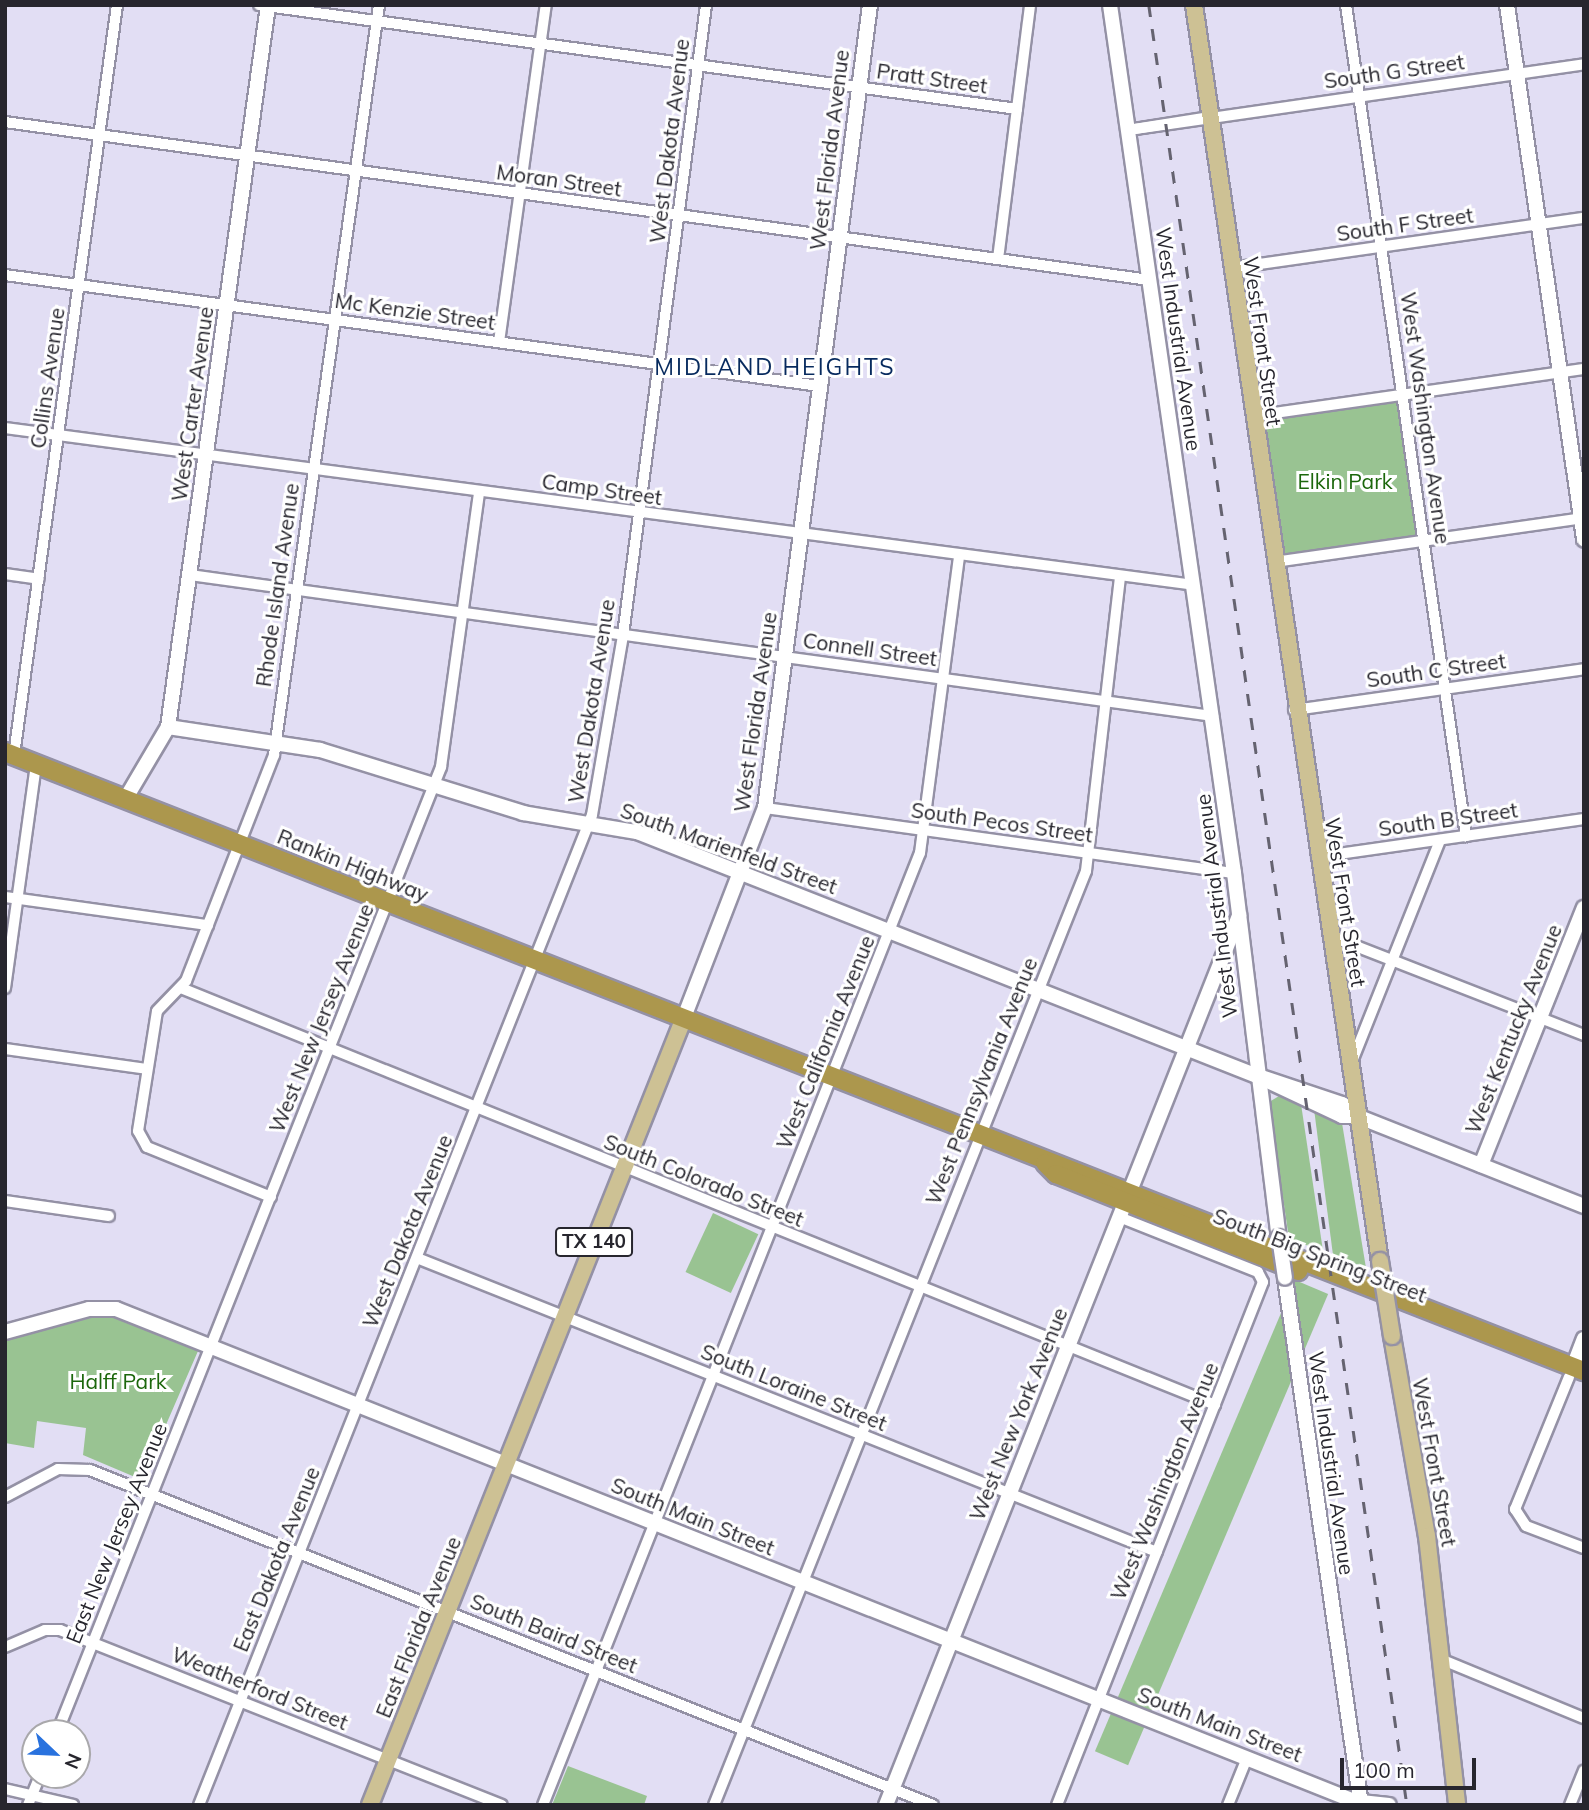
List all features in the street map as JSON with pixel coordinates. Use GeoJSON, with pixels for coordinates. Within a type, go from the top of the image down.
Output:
{"type":"FeatureCollection","features":[{"type":"Feature","properties":{"kind":"highway","name":"Rankin Highway"},"geometry":{"type":"LineString","coordinates":[[10,754],[683,1020]]}},
{"type":"Feature","properties":{"kind":"highway","name":"South Big Spring Street"},"geometry":{"type":"LineString","coordinates":[[683,1020],[1045,1163],[1125,1204],[1577,1374]]}},
{"type":"Feature","properties":{"kind":"main road","name":"West Front Street"},"geometry":{"type":"LineString","coordinates":[[1194,5],[1294,710],[1443,1660],[1457,1805]]}},
{"type":"Feature","properties":{"kind":"main road","name":"West Florida Avenue"},"geometry":{"type":"LineString","coordinates":[[506,1465],[683,1020]]}},
{"type":"Feature","properties":{"kind":"main road","name":"East Florida Avenue"},"geometry":{"type":"LineString","coordinates":[[370,1805],[506,1465]]}},
{"type":"Feature","properties":{"kind":"street","name":"Collins Avenue"},"geometry":{"type":"LineString","coordinates":[[10,754],[38,579],[117,5]]}},
{"type":"Feature","properties":{"kind":"street","name":"Rhode Island Avenue"},"geometry":{"type":"LineString","coordinates":[[271,1197],[142,1143],[147,1069],[157,1011],[181,988],[240,844],[275,743],[294,590],[379,5]]}},
{"type":"Feature","properties":{"kind":"street"},"geometry":{"type":"LineString","coordinates":[[499,342],[546,5]]}},
{"type":"Feature","properties":{"kind":"street","name":"West Dakota Avenue"},"geometry":{"type":"LineString","coordinates":[[358,1406],[589,824],[623,635],[706,5]]}},
{"type":"Feature","properties":{"kind":"street","name":"West Florida Avenue"},"geometry":{"type":"LineString","coordinates":[[683,1020],[743,872],[765,808],[870,5]]}},
{"type":"Feature","properties":{"kind":"street"},"geometry":{"type":"LineString","coordinates":[[998,259],[1030,5]]}},
{"type":"Feature","properties":{"kind":"street","name":"West Industrial Avenue"},"geometry":{"type":"LineString","coordinates":[[1111,5],[1213,716],[1279,1237],[1362,1804]]}},
{"type":"Feature","properties":{"kind":"street","name":"West Washington Avenue"},"geometry":{"type":"LineString","coordinates":[[1346,5],[1465,836]]}},
{"type":"Feature","properties":{"kind":"street"},"geometry":{"type":"LineString","coordinates":[[1507,5],[1584,540]]}},
{"type":"Feature","properties":{"kind":"street","name":"Pratt Street"},"geometry":{"type":"LineString","coordinates":[[265,6],[1017,108]]}},
{"type":"Feature","properties":{"kind":"street","name":"West Carter Avenue"},"geometry":{"type":"LineString","coordinates":[[126,798],[168,727],[248,156],[265,6]]}},
{"type":"Feature","properties":{"kind":"street","name":"South G Street"},"geometry":{"type":"LineString","coordinates":[[1128,130],[1584,64]]}},
{"type":"Feature","properties":{"kind":"street","name":"Moran Street"},"geometry":{"type":"LineString","coordinates":[[5,122],[1150,280]]}},
{"type":"Feature","properties":{"kind":"street","name":"South F Street"},"geometry":{"type":"LineString","coordinates":[[1231,268],[1584,218]]}},
{"type":"Feature","properties":{"kind":"street","name":"Mc Kenzie Street"},"geometry":{"type":"LineString","coordinates":[[5,275],[820,386]]}},
{"type":"Feature","properties":{"kind":"street"},"geometry":{"type":"LineString","coordinates":[[1253,416],[1584,369]]}},
{"type":"Feature","properties":{"kind":"street","name":"Camp Street"},"geometry":{"type":"LineString","coordinates":[[5,428],[1194,585]]}},
{"type":"Feature","properties":{"kind":"street","name":"West New Jersey Avenue"},"geometry":{"type":"LineString","coordinates":[[211,1347],[434,786],[479,492]]}},
{"type":"Feature","properties":{"kind":"street"},"geometry":{"type":"LineString","coordinates":[[1274,562],[1582,518]]}},
{"type":"Feature","properties":{"kind":"street","name":"West California Avenue"},"geometry":{"type":"LineString","coordinates":[[543,1805],[890,930],[925,831],[959,555]]}},
{"type":"Feature","properties":{"kind":"street"},"geometry":{"type":"LineString","coordinates":[[5,574],[38,579]]}},
{"type":"Feature","properties":{"kind":"street","name":"Connell Street"},"geometry":{"type":"LineString","coordinates":[[190,575],[1213,716]]}},
{"type":"Feature","properties":{"kind":"street","name":"West Pennsylvania Avenue"},"geometry":{"type":"LineString","coordinates":[[714,1805],[1089,853],[1120,576]]}},
{"type":"Feature","properties":{"kind":"street","name":"South C Street"},"geometry":{"type":"LineString","coordinates":[[1294,710],[1584,669]]}},
{"type":"Feature","properties":{"kind":"street","name":"South Marienfeld Street"},"geometry":{"type":"LineString","coordinates":[[168,727],[332,753],[543,818],[628,829],[1257,1076],[1342,1104],[1357,1116],[1584,1206]]}},
{"type":"Feature","properties":{"kind":"street"},"geometry":{"type":"LineString","coordinates":[[5,988],[36,764]]}},
{"type":"Feature","properties":{"kind":"street","name":"South Pecos Street"},"geometry":{"type":"LineString","coordinates":[[765,808],[1234,873]]}},
{"type":"Feature","properties":{"kind":"street","name":"South B Street"},"geometry":{"type":"LineString","coordinates":[[1317,857],[1584,819]]}},
{"type":"Feature","properties":{"kind":"street"},"geometry":{"type":"LineString","coordinates":[[1350,1066],[1440,840]]}},
{"type":"Feature","properties":{"kind":"street"},"geometry":{"type":"LineString","coordinates":[[5,897],[208,925]]}},
{"type":"Feature","properties":{"kind":"street","name":"West Kentucky Avenue"},"geometry":{"type":"LineString","coordinates":[[1481,1165],[1584,908]]}},
{"type":"Feature","properties":{"kind":"street","name":"West New York Avenue"},"geometry":{"type":"LineString","coordinates":[[886,1805],[1239,913]]}},
{"type":"Feature","properties":{"kind":"street"},"geometry":{"type":"LineString","coordinates":[[1329,935],[1584,1035]]}},
{"type":"Feature","properties":{"kind":"street","name":"South Colorado Street"},"geometry":{"type":"LineString","coordinates":[[181,988],[329,1051],[1215,1405]]}},
{"type":"Feature","properties":{"kind":"street"},"geometry":{"type":"LineString","coordinates":[[5,1049],[147,1069]]}},
{"type":"Feature","properties":{"kind":"street"},"geometry":{"type":"LineString","coordinates":[[5,1201],[109,1216]]}},
{"type":"Feature","properties":{"kind":"street","name":"South Big Spring Street"},"geometry":{"type":"LineString","coordinates":[[1125,1204],[1262,1276]]}},
{"type":"Feature","properties":{"kind":"street","name":"South Loraine Street"},"geometry":{"type":"LineString","coordinates":[[417,1258],[1157,1552]]}},
{"type":"Feature","properties":{"kind":"street","name":"West Washington Avenue"},"geometry":{"type":"LineString","coordinates":[[1057,1805],[1215,1405],[1262,1276]]}},
{"type":"Feature","properties":{"kind":"street","name":"South Main Street"},"geometry":{"type":"LineString","coordinates":[[5,1332],[104,1307],[211,1347],[1362,1804],[1389,1805]]}},
{"type":"Feature","properties":{"kind":"street"},"geometry":{"type":"LineString","coordinates":[[1584,1339],[1577,1374],[1515,1508],[1526,1526],[1584,1548]]}},
{"type":"Feature","properties":{"kind":"street","name":"East New Jersey Avenue"},"geometry":{"type":"LineString","coordinates":[[63,1719],[211,1347]]}},
{"type":"Feature","properties":{"kind":"street","name":"East Dakota Avenue"},"geometry":{"type":"LineString","coordinates":[[200,1805],[358,1406]]}},
{"type":"Feature","properties":{"kind":"street","name":"South Baird Street"},"geometry":{"type":"LineString","coordinates":[[5,1497],[72,1467],[300,1553],[933,1805]]}},
{"type":"Feature","properties":{"kind":"street","name":"Weatherford Street"},"geometry":{"type":"LineString","coordinates":[[5,1647],[51,1629],[93,1643],[502,1805]]}},
{"type":"Feature","properties":{"kind":"street"},"geometry":{"type":"LineString","coordinates":[[1443,1660],[1584,1718]]}},
{"type":"Feature","properties":{"kind":"street"},"geometry":{"type":"LineString","coordinates":[[1228,1805],[1247,1758]]}},
{"type":"Feature","properties":{"kind":"street"},"geometry":{"type":"LineString","coordinates":[[1570,1805],[1584,1771]]}},
{"type":"Feature","properties":{"kind":"street"},"geometry":{"type":"LineString","coordinates":[[5,1789],[33,1793],[73,1805]]}},
{"type":"Feature","properties":{"kind":"street"},"geometry":{"type":"LineString","coordinates":[[28,1805],[35,1789]]}},
{"type":"Feature","properties":{"kind":"green space","name":"Elkin Park"},"geometry":{"type":"Polygon","coordinates":[[[1403,395],[1424,542],[1284,561],[1263,415],[1403,395]]]}},
{"type":"Feature","properties":{"kind":"green space"},"geometry":{"type":"Polygon","coordinates":[[[1279,1096],[1301,1104],[1323,1251],[1289,1239],[1269,1102],[1279,1096]]]}},
{"type":"Feature","properties":{"kind":"green space"},"geometry":{"type":"Polygon","coordinates":[[[1314,1109],[1342,1123],[1366,1268],[1333,1255],[1314,1109]]]}},
{"type":"Feature","properties":{"kind":"green space"},"geometry":{"type":"Polygon","coordinates":[[[713,1213],[758,1234],[731,1293],[686,1272],[713,1213]]]}},
{"type":"Feature","properties":{"kind":"green space"},"geometry":{"type":"Polygon","coordinates":[[[1295,1280],[1328,1294],[1128,1765],[1095,1751],[1295,1280]]]}},
{"type":"Feature","properties":{"kind":"green space","name":"Halff Park"},"geometry":{"type":"Polygon","coordinates":[[[107,1314],[198,1351],[142,1480],[83,1455],[86,1428],[37,1421],[34,1448],[5,1443],[5,1339],[107,1314]]]}},
{"type":"Feature","properties":{"kind":"green space"},"geometry":{"type":"Polygon","coordinates":[[[568,1766],[647,1796],[644,1805],[552,1805],[568,1766]]]}},
{"type":"Feature","properties":{"kind":"railway"},"geometry":{"type":"LineString","coordinates":[[1149,5],[1407,1805]]}},
{"type":"Feature","properties":{"kind":"district","name":"MIDLAND HEIGHTS"},"geometry":{"type":"Point","coordinates":[775,367]}}]}
